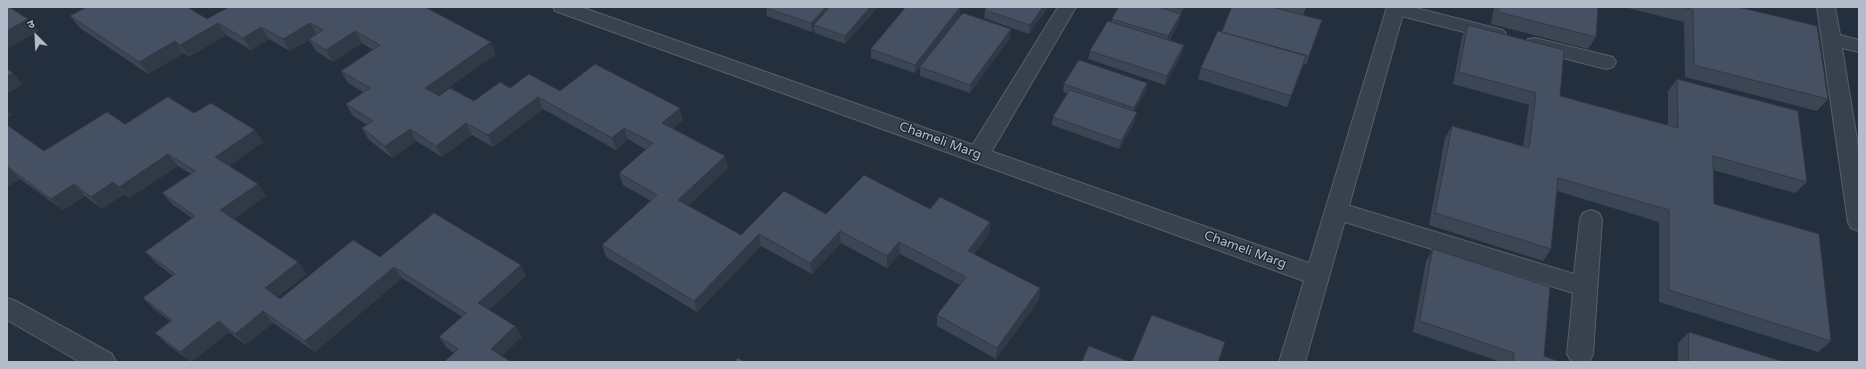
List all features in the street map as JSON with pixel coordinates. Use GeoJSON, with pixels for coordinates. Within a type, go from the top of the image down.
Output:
{"type":"FeatureCollection","features":[{"type":"Feature","properties":{"kind":"street","name":"Chameli Marg"},"geometry":{"type":"LineString","coordinates":[[562,7],[1318,276]]}},
{"type":"Feature","properties":{"kind":"street"},"geometry":{"type":"LineString","coordinates":[[978,155],[1067,7]]}},
{"type":"Feature","properties":{"kind":"street"},"geometry":{"type":"LineString","coordinates":[[1826,7],[1854,155],[1859,222]]}},
{"type":"Feature","properties":{"kind":"street"},"geometry":{"type":"LineString","coordinates":[[1292,362],[1396,8],[1606,62]]}},
{"type":"Feature","properties":{"kind":"street"},"geometry":{"type":"LineString","coordinates":[[1831,39],[1859,46]]}},
{"type":"Feature","properties":{"kind":"street"},"geometry":{"type":"LineString","coordinates":[[1337,210],[1585,287]]}},
{"type":"Feature","properties":{"kind":"street"},"geometry":{"type":"LineString","coordinates":[[1580,354],[1591,219]]}},
{"type":"Feature","properties":{"kind":"street"},"geometry":{"type":"LineString","coordinates":[[7,308],[103,362]]}},
{"type":"Feature","properties":{"kind":"building"},"geometry":{"type":"Polygon","coordinates":[[[7,7],[9,7],[28,19],[7,31],[7,7]]]}},
{"type":"Feature","properties":{"kind":"building"},"geometry":{"type":"Polygon","coordinates":[[[87,7],[187,7],[207,19],[229,7],[425,7],[491,42],[425,88],[439,96],[450,88],[474,101],[500,82],[510,88],[529,74],[560,91],[595,64],[680,108],[662,123],[725,156],[678,200],[741,235],[784,191],[826,214],[864,175],[930,209],[940,197],[990,222],[968,251],[1040,288],[997,348],[937,315],[966,277],[899,242],[887,256],[840,231],[810,263],[759,234],[694,301],[602,245],[657,195],[619,173],[653,143],[624,128],[612,138],[538,97],[488,135],[466,123],[436,146],[410,129],[385,146],[362,128],[373,121],[346,104],[370,88],[341,71],[380,45],[355,31],[326,50],[309,39],[323,30],[310,23],[283,39],[261,27],[243,38],[218,23],[180,45],[175,41],[139,62],[70,16],[87,7]]]}},
{"type":"Feature","properties":{"kind":"building"},"geometry":{"type":"Polygon","coordinates":[[[766,7],[826,7],[811,23],[766,7]]]}},
{"type":"Feature","properties":{"kind":"building"},"geometry":{"type":"Polygon","coordinates":[[[830,7],[870,7],[845,36],[814,25],[830,7]]]}},
{"type":"Feature","properties":{"kind":"building"},"geometry":{"type":"Polygon","coordinates":[[[906,7],[960,7],[915,65],[871,49],[906,7]]]}},
{"type":"Feature","properties":{"kind":"building"},"geometry":{"type":"Polygon","coordinates":[[[987,7],[1043,7],[1030,25],[985,10],[987,7]]]}},
{"type":"Feature","properties":{"kind":"building"},"geometry":{"type":"Polygon","coordinates":[[[1119,7],[1159,7],[1181,14],[1168,36],[1112,19],[1119,7]]]}},
{"type":"Feature","properties":{"kind":"building"},"geometry":{"type":"Polygon","coordinates":[[[1232,7],[1272,7],[1322,20],[1309,56],[1222,32],[1232,7]]]}},
{"type":"Feature","properties":{"kind":"building"},"geometry":{"type":"Polygon","coordinates":[[[1499,7],[1598,7],[1596,37],[1498,12],[1499,7]]]}},
{"type":"Feature","properties":{"kind":"building"},"geometry":{"type":"Polygon","coordinates":[[[1681,7],[1738,7],[1817,26],[1828,99],[1694,65],[1693,10],[1681,7]]]}},
{"type":"Feature","properties":{"kind":"building"},"geometry":{"type":"Polygon","coordinates":[[[963,13],[1011,29],[970,85],[920,67],[963,13]]]}},
{"type":"Feature","properties":{"kind":"building"},"geometry":{"type":"Polygon","coordinates":[[[1108,21],[1184,45],[1167,76],[1090,51],[1108,21]]]}},
{"type":"Feature","properties":{"kind":"building"},"geometry":{"type":"Polygon","coordinates":[[[1468,25],[1564,50],[1560,96],[1678,128],[1677,79],[1798,111],[1807,182],[1713,156],[1714,204],[1819,234],[1831,341],[1669,290],[1669,210],[1558,178],[1551,249],[1435,213],[1452,126],[1529,148],[1536,93],[1459,72],[1468,25]]]}},
{"type":"Feature","properties":{"kind":"building"},"geometry":{"type":"Polygon","coordinates":[[[1218,31],[1306,56],[1291,96],[1201,68],[1218,31]]]}},
{"type":"Feature","properties":{"kind":"building"},"geometry":{"type":"Polygon","coordinates":[[[1079,60],[1147,83],[1134,108],[1064,84],[1079,60]]]}},
{"type":"Feature","properties":{"kind":"building"},"geometry":{"type":"Polygon","coordinates":[[[7,69],[13,73],[7,76],[7,69]]]}},
{"type":"Feature","properties":{"kind":"building"},"geometry":{"type":"Polygon","coordinates":[[[1070,90],[1137,112],[1121,141],[1053,117],[1070,90]]]}},
{"type":"Feature","properties":{"kind":"building"},"geometry":{"type":"Polygon","coordinates":[[[168,97],[194,113],[211,103],[255,130],[215,157],[258,184],[220,210],[298,262],[265,288],[280,299],[353,240],[380,257],[434,213],[521,265],[478,303],[515,326],[491,349],[511,362],[444,362],[458,349],[439,337],[466,313],[394,267],[305,341],[263,311],[235,334],[219,321],[180,352],[155,333],[172,320],[143,298],[175,274],[145,252],[195,216],[162,193],[195,171],[168,154],[119,187],[113,182],[91,197],[74,184],[51,199],[8,167],[7,168],[7,125],[44,151],[107,112],[125,124],[168,97]]]}},
{"type":"Feature","properties":{"kind":"building"},"geometry":{"type":"Polygon","coordinates":[[[1433,249],[1550,287],[1544,356],[1560,362],[1513,362],[1514,353],[1420,321],[1433,249]]]}},
{"type":"Feature","properties":{"kind":"building"},"geometry":{"type":"Polygon","coordinates":[[[1152,315],[1225,342],[1218,362],[1132,362],[1152,315]]]}},
{"type":"Feature","properties":{"kind":"building"},"geometry":{"type":"Polygon","coordinates":[[[1689,332],[1784,362],[1689,362],[1689,332]]]}},
{"type":"Feature","properties":{"kind":"building"},"geometry":{"type":"Polygon","coordinates":[[[1089,346],[1130,362],[1082,362],[1089,346]]]}},
{"type":"Feature","properties":{"kind":"building"},"geometry":{"type":"Polygon","coordinates":[[[738,358],[745,362],[734,362],[738,358]]]}}]}
